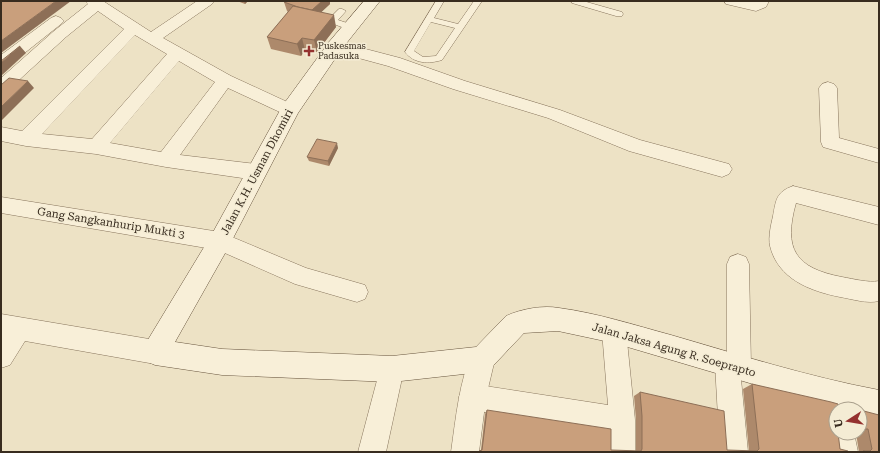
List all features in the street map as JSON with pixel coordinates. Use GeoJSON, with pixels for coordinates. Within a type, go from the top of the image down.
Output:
{"type":"FeatureCollection","features":[{"type":"Feature","properties":{"kind":"main road","name":"Jalan K.H. Usman Dhomiri"},"geometry":{"type":"LineString","coordinates":[[155,352],[220,241],[290,110],[335,46],[346,19],[372,1]]}},
{"type":"Feature","properties":{"kind":"main road","name":"Jalan Jaksa Agung R. Soeprapto"},"geometry":{"type":"LineString","coordinates":[[482,359],[515,324],[521,322],[558,319],[614,331],[733,365],[833,401]]}},
{"type":"Feature","properties":{"kind":"main road"},"geometry":{"type":"LineString","coordinates":[[155,352],[222,362],[392,369],[482,359],[472,397],[465,452]]}},
{"type":"Feature","properties":{"kind":"main road","name":"Jalan Jaksa Agung R. Soeprapto"},"geometry":{"type":"LineString","coordinates":[[868,403],[879,404]]}},
{"type":"Feature","properties":{"kind":"street"},"geometry":{"type":"LineString","coordinates":[[1,64],[80,1]]}},
{"type":"Feature","properties":{"kind":"street"},"geometry":{"type":"LineString","coordinates":[[152,38],[207,1]]}},
{"type":"Feature","properties":{"kind":"street"},"geometry":{"type":"LineString","coordinates":[[730,1],[752,7],[759,6],[762,1]]}},
{"type":"Feature","properties":{"kind":"street"},"geometry":{"type":"LineString","coordinates":[[1,87],[95,2],[133,28],[225,80],[290,110]]}},
{"type":"Feature","properties":{"kind":"street"},"geometry":{"type":"LineString","coordinates":[[26,139],[133,28]]}},
{"type":"Feature","properties":{"kind":"street"},"geometry":{"type":"LineString","coordinates":[[335,46],[394,62],[459,85],[554,114],[636,146],[722,169]]}},
{"type":"Feature","properties":{"kind":"street"},"geometry":{"type":"LineString","coordinates":[[96,147],[177,52]]}},
{"type":"Feature","properties":{"kind":"street"},"geometry":{"type":"LineString","coordinates":[[166,160],[225,80]]}},
{"type":"Feature","properties":{"kind":"street"},"geometry":{"type":"LineString","coordinates":[[828,88],[830,142],[879,156]]}},
{"type":"Feature","properties":{"kind":"street"},"geometry":{"type":"LineString","coordinates":[[1,134],[26,139],[96,147],[166,160],[256,172]]}},
{"type":"Feature","properties":{"kind":"street"},"geometry":{"type":"LineString","coordinates":[[879,216],[792,194],[785,203],[781,245],[787,261],[797,271],[808,277],[833,286],[874,292],[879,291]]}},
{"type":"Feature","properties":{"kind":"street","name":"Gang Sangkanhurip Mukti 3"},"geometry":{"type":"LineString","coordinates":[[1,205],[220,241],[303,277],[358,292]]}},
{"type":"Feature","properties":{"kind":"street"},"geometry":{"type":"LineString","coordinates":[[734,452],[733,365],[738,264]]}},
{"type":"Feature","properties":{"kind":"street"},"geometry":{"type":"LineString","coordinates":[[1,356],[10,326],[155,352]]}},
{"type":"Feature","properties":{"kind":"street"},"geometry":{"type":"LineString","coordinates":[[614,331],[622,420],[621,452]]}},
{"type":"Feature","properties":{"kind":"street"},"geometry":{"type":"LineString","coordinates":[[372,452],[392,369]]}},
{"type":"Feature","properties":{"kind":"street"},"geometry":{"type":"LineString","coordinates":[[472,397],[622,420]]}},
{"type":"Feature","properties":{"kind":"street"},"geometry":{"type":"LineString","coordinates":[[842,441],[844,452]]}},
{"type":"Feature","properties":{"kind":"lane"},"geometry":{"type":"LineString","coordinates":[[440,1],[409,52],[422,60],[432,61],[439,58],[478,1]]}},
{"type":"Feature","properties":{"kind":"lane"},"geometry":{"type":"LineString","coordinates":[[575,1],[619,14]]}},
{"type":"Feature","properties":{"kind":"lane"},"geometry":{"type":"LineString","coordinates":[[428,19],[460,27]]}},
{"type":"Feature","properties":{"kind":"building"},"geometry":{"type":"Polygon","coordinates":[[[1,1],[56,1],[1,41],[1,1]]]}},
{"type":"Feature","properties":{"kind":"building"},"geometry":{"type":"Polygon","coordinates":[[[322,1],[312,10],[284,2],[322,1]]]}},
{"type":"Feature","properties":{"kind":"building"},"geometry":{"type":"Polygon","coordinates":[[[293,6],[334,15],[314,40],[302,38],[297,44],[267,37],[293,6]]]}},
{"type":"Feature","properties":{"kind":"building"},"geometry":{"type":"Polygon","coordinates":[[[20,46],[1,63],[1,61],[20,46]]]}},
{"type":"Feature","properties":{"kind":"building"},"geometry":{"type":"Polygon","coordinates":[[[9,78],[28,81],[1,107],[1,85],[9,78]]]}},
{"type":"Feature","properties":{"kind":"building"},"geometry":{"type":"Polygon","coordinates":[[[317,139],[337,143],[328,161],[307,157],[317,139]]]}},
{"type":"Feature","properties":{"kind":"building"},"geometry":{"type":"Polygon","coordinates":[[[752,384],[828,401],[828,441],[839,441],[840,449],[848,452],[479,452],[482,450],[487,410],[611,429],[611,450],[641,451],[642,416],[640,392],[724,411],[727,450],[757,451],[759,449],[752,384]]]}},
{"type":"Feature","properties":{"kind":"building"},"geometry":{"type":"Polygon","coordinates":[[[868,412],[879,415],[879,452],[863,451],[870,451],[872,449],[868,429],[868,412]]]}},
{"type":"Feature","properties":{"kind":"place","name":"Puskesmas Padasuka"},"geometry":{"type":"Point","coordinates":[309,51]}}]}
